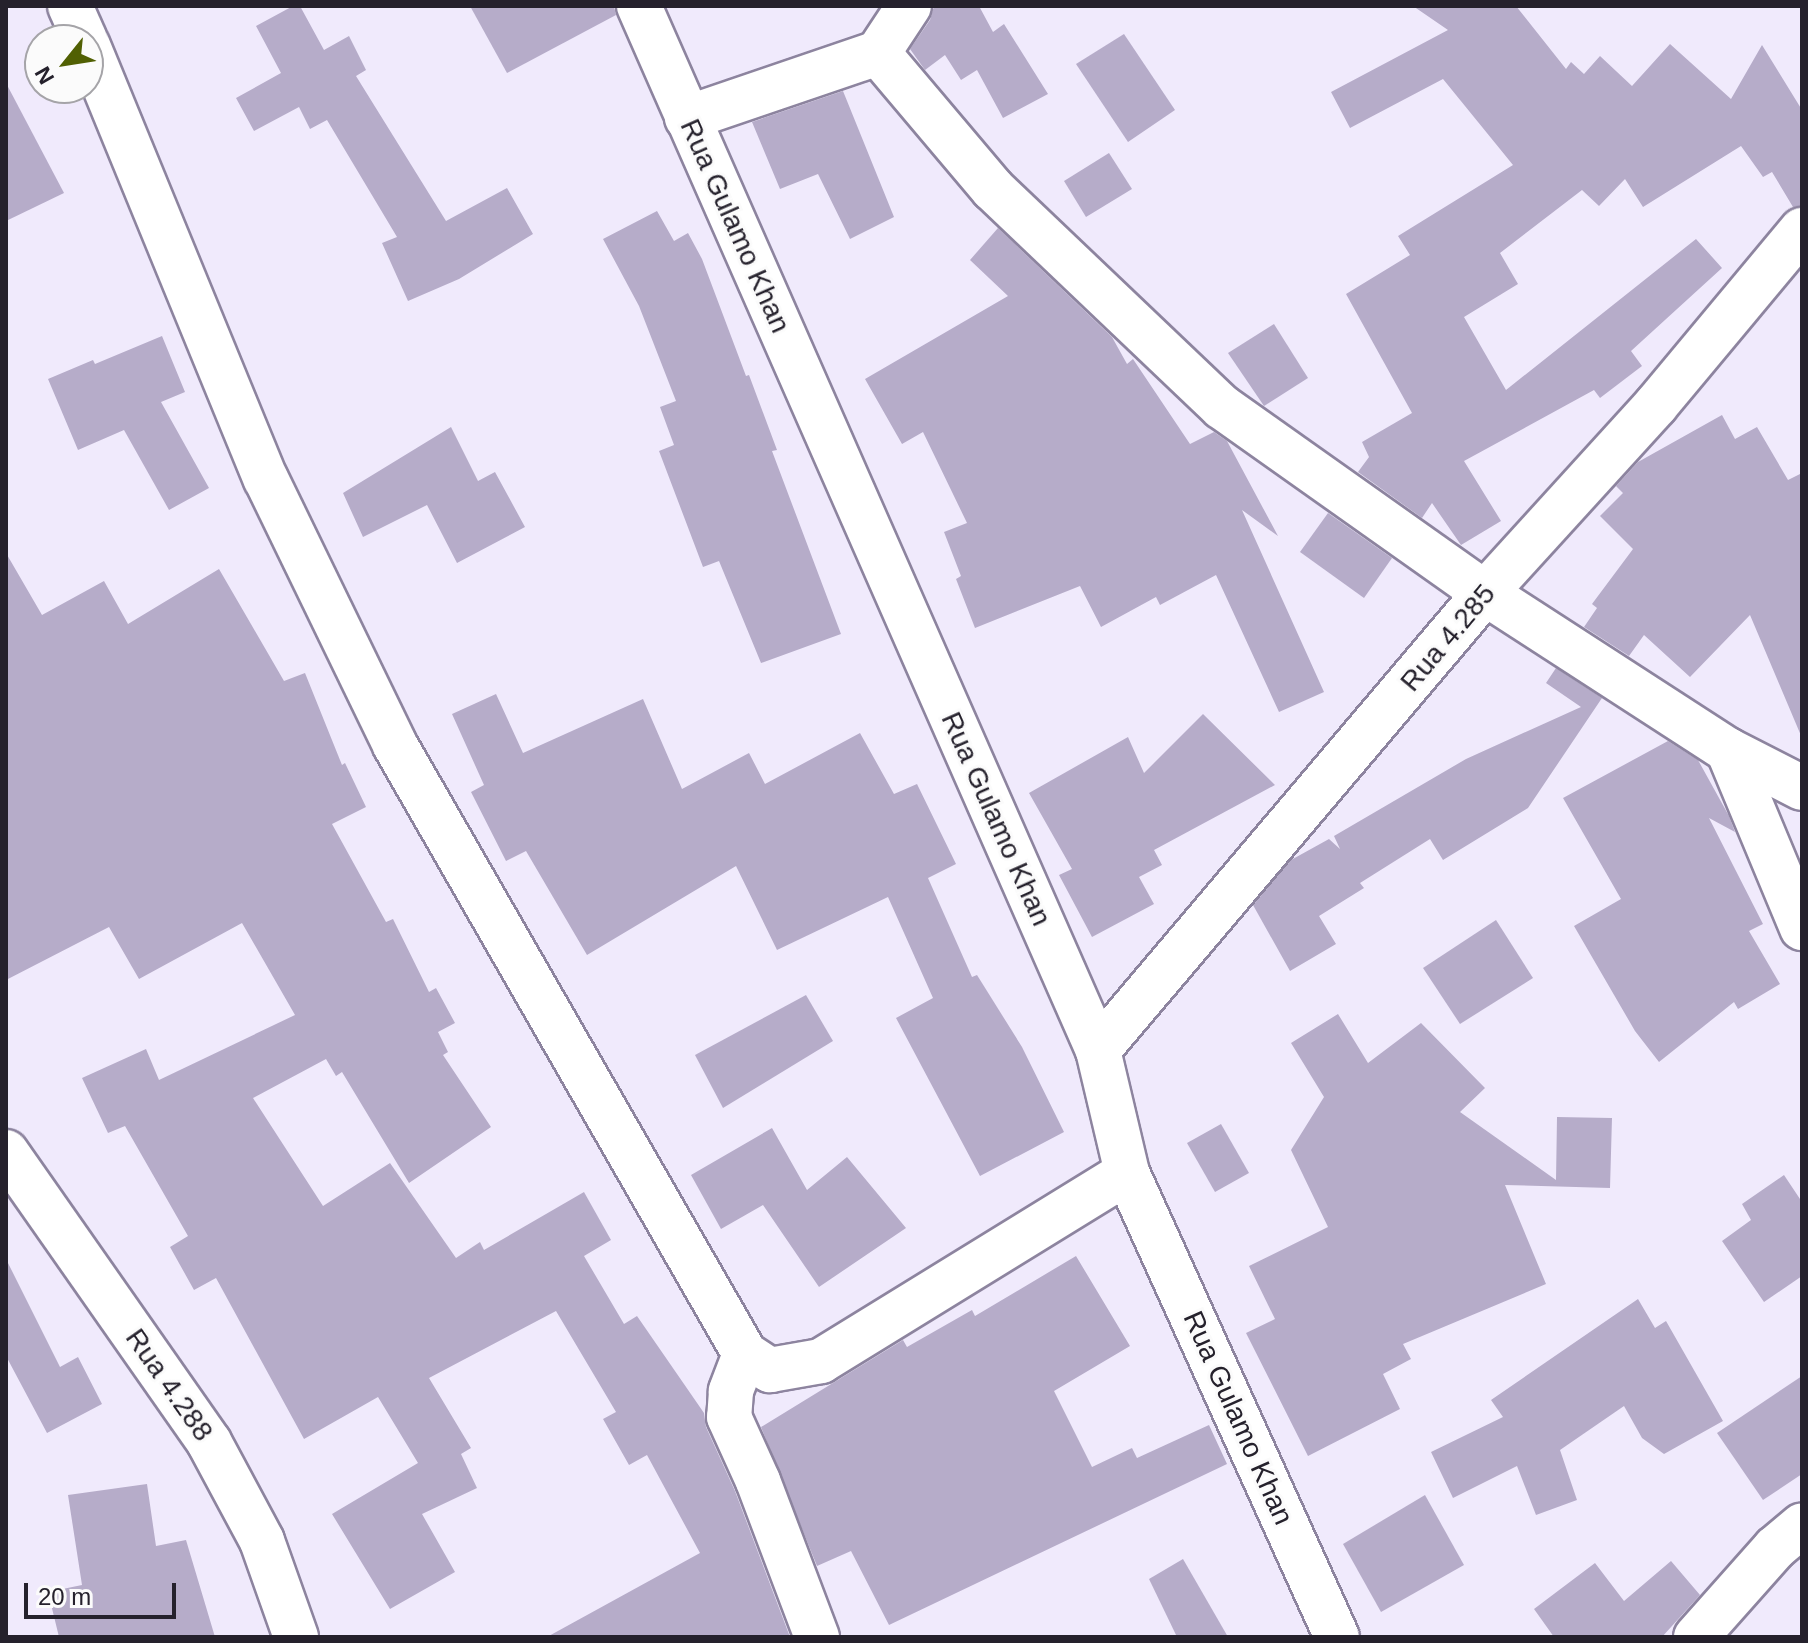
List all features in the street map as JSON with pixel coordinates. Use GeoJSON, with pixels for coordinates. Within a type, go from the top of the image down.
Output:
{"type":"FeatureCollection","features":[{"type":"Feature","properties":{"kind":"street","name":"Rua Gulamo Khan"},"geometry":{"type":"LineString","coordinates":[[639,6],[1098,1050],[1127,1173],[1337,1637]]}},
{"type":"Feature","properties":{"kind":"street"},"geometry":{"type":"LineString","coordinates":[[687,118],[878,53],[909,6]]}},
{"type":"Feature","properties":{"kind":"street"},"geometry":{"type":"LineString","coordinates":[[878,53],[993,189],[1222,407],[1485,593],[1728,750],[1802,788]]}},
{"type":"Feature","properties":{"kind":"street"},"geometry":{"type":"LineString","coordinates":[[104,85],[266,479],[395,745],[745,1354],[770,1370],[821,1361],[1127,1173]]}},
{"type":"Feature","properties":{"kind":"street","name":"Rua 4.285"},"geometry":{"type":"LineString","coordinates":[[1098,1050],[1485,593],[1656,405],[1802,230]]}},
{"type":"Feature","properties":{"kind":"street"},"geometry":{"type":"LineString","coordinates":[[1728,750],[1802,928]]}},
{"type":"Feature","properties":{"kind":"street","name":"Rua 4.288"},"geometry":{"type":"LineString","coordinates":[[6,1152],[209,1442],[262,1541],[296,1637]]}},
{"type":"Feature","properties":{"kind":"street"},"geometry":{"type":"LineString","coordinates":[[745,1354],[731,1391],[729,1417],[764,1495],[817,1637]]}},
{"type":"Feature","properties":{"kind":"street"},"geometry":{"type":"LineString","coordinates":[[1696,1637],[1775,1548],[1802,1525]]}},
{"type":"Feature","properties":{"kind":"building"},"geometry":{"type":"Polygon","coordinates":[[[293,6],[300,6],[324,50],[349,36],[366,70],[356,76],[446,221],[507,188],[533,234],[459,279],[408,301],[382,243],[397,237],[327,120],[310,129],[299,107],[254,131],[236,98],[281,73],[256,26],[293,6]]]}},
{"type":"Feature","properties":{"kind":"building"},"geometry":{"type":"Polygon","coordinates":[[[470,6],[614,6],[616,15],[507,73],[470,6]]]}},
{"type":"Feature","properties":{"kind":"building"},"geometry":{"type":"Polygon","coordinates":[[[934,6],[979,6],[993,32],[1004,24],[1048,94],[1003,118],[977,70],[961,80],[945,55],[925,70],[910,49],[930,20],[934,6]]]}},
{"type":"Feature","properties":{"kind":"building"},"geometry":{"type":"Polygon","coordinates":[[[1413,6],[1516,6],[1566,69],[1571,62],[1584,74],[1600,56],[1632,86],[1670,44],[1731,99],[1762,45],[1802,110],[1802,206],[1793,207],[1772,172],[1763,177],[1741,146],[1643,207],[1625,179],[1599,206],[1582,190],[1500,253],[1518,284],[1464,317],[1506,390],[1696,239],[1722,268],[1631,351],[1642,366],[1600,398],[1594,390],[1464,461],[1501,521],[1461,545],[1432,503],[1422,518],[1358,472],[1369,457],[1362,442],[1412,413],[1346,294],[1410,255],[1398,236],[1513,165],[1443,79],[1350,128],[1331,92],[1448,30],[1413,6]]]}},
{"type":"Feature","properties":{"kind":"building"},"geometry":{"type":"Polygon","coordinates":[[[1124,34],[1175,110],[1128,142],[1076,64],[1124,34]]]}},
{"type":"Feature","properties":{"kind":"building"},"geometry":{"type":"Polygon","coordinates":[[[6,83],[64,193],[6,221],[6,83]]]}},
{"type":"Feature","properties":{"kind":"building"},"geometry":{"type":"Polygon","coordinates":[[[843,91],[894,217],[850,239],[818,174],[780,189],[752,122],[843,91]]]}},
{"type":"Feature","properties":{"kind":"building"},"geometry":{"type":"Polygon","coordinates":[[[1109,153],[1132,189],[1086,217],[1064,181],[1109,153]]]}},
{"type":"Feature","properties":{"kind":"building"},"geometry":{"type":"Polygon","coordinates":[[[657,211],[674,241],[688,233],[702,259],[777,450],[772,451],[841,634],[761,663],[719,561],[703,567],[659,451],[674,445],[660,407],[676,401],[639,306],[603,239],[657,211]]]}},
{"type":"Feature","properties":{"kind":"building"},"geometry":{"type":"Polygon","coordinates":[[[998,228],[1112,337],[1127,364],[1133,359],[1190,444],[1214,432],[1227,441],[1278,536],[1242,510],[1324,692],[1279,712],[1216,575],[1160,605],[1156,597],[1101,627],[1080,586],[975,628],[956,579],[961,576],[944,532],[967,523],[923,432],[902,444],[865,379],[1008,296],[970,260],[998,228]]]}},
{"type":"Feature","properties":{"kind":"building"},"geometry":{"type":"Polygon","coordinates":[[[1274,324],[1308,378],[1264,406],[1228,353],[1274,324]]]}},
{"type":"Feature","properties":{"kind":"building"},"geometry":{"type":"Polygon","coordinates":[[[162,336],[185,392],[161,402],[209,488],[169,510],[124,430],[78,450],[48,379],[93,360],[95,364],[162,336]]]}},
{"type":"Feature","properties":{"kind":"building"},"geometry":{"type":"Polygon","coordinates":[[[1722,415],[1735,439],[1757,427],[1788,480],[1802,473],[1802,738],[1750,615],[1690,677],[1644,635],[1629,656],[1584,627],[1597,608],[1592,604],[1633,549],[1600,516],[1623,493],[1616,486],[1638,462],[1722,415]]]}},
{"type":"Feature","properties":{"kind":"building"},"geometry":{"type":"Polygon","coordinates":[[[451,427],[478,481],[495,472],[525,527],[457,563],[427,505],[363,537],[343,493],[451,427]]]}},
{"type":"Feature","properties":{"kind":"building"},"geometry":{"type":"Polygon","coordinates":[[[1328,513],[1392,558],[1364,598],[1300,552],[1328,513]]]}},
{"type":"Feature","properties":{"kind":"building"},"geometry":{"type":"Polygon","coordinates":[[[6,553],[42,615],[104,581],[128,624],[219,569],[284,681],[305,673],[342,765],[345,763],[366,807],[332,824],[386,922],[393,919],[429,992],[436,988],[455,1023],[438,1032],[448,1052],[443,1055],[491,1127],[409,1183],[342,1072],[336,1076],[326,1059],[253,1098],[323,1206],[390,1163],[456,1258],[480,1242],[484,1250],[584,1192],[611,1240],[584,1256],[624,1324],[637,1316],[704,1413],[706,1427],[735,1491],[790,1637],[547,1637],[700,1553],[647,1455],[629,1465],[603,1419],[616,1412],[556,1311],[429,1378],[471,1448],[461,1454],[477,1488],[422,1514],[455,1572],[390,1609],[332,1514],[418,1463],[378,1397],[304,1439],[216,1278],[194,1290],[170,1247],[188,1236],[125,1126],[108,1133],[82,1078],[146,1049],[159,1080],[295,1015],[242,923],[139,979],[109,927],[6,980],[6,553]]]}},
{"type":"Feature","properties":{"kind":"building"},"geometry":{"type":"Polygon","coordinates":[[[1556,668],[1602,698],[1528,808],[1443,860],[1430,839],[1360,883],[1364,888],[1319,916],[1336,944],[1290,971],[1253,905],[1291,860],[1329,839],[1340,849],[1334,836],[1466,759],[1581,707],[1546,683],[1556,668]]]}},
{"type":"Feature","properties":{"kind":"building"},"geometry":{"type":"Polygon","coordinates":[[[496,694],[523,753],[643,699],[682,789],[749,753],[765,784],[860,733],[894,794],[917,784],[956,864],[928,878],[972,977],[977,975],[1022,1047],[1064,1132],[980,1176],[896,1018],[933,998],[888,897],[777,950],[736,866],[587,955],[526,851],[506,861],[471,792],[484,785],[452,714],[496,694]]]}},
{"type":"Feature","properties":{"kind":"building"},"geometry":{"type":"Polygon","coordinates":[[[1203,714],[1275,785],[1154,850],[1162,865],[1139,877],[1154,904],[1092,937],[1059,875],[1072,869],[1029,793],[1128,737],[1144,773],[1203,714]]]}},
{"type":"Feature","properties":{"kind":"building"},"geometry":{"type":"Polygon","coordinates":[[[1668,741],[1698,760],[1729,816],[1735,832],[1709,818],[1763,924],[1749,931],[1780,984],[1738,1009],[1734,1002],[1659,1062],[1635,1031],[1574,926],[1621,899],[1563,798],[1668,741]]]}},
{"type":"Feature","properties":{"kind":"building"},"geometry":{"type":"Polygon","coordinates":[[[1496,920],[1533,978],[1460,1024],[1423,968],[1496,920]]]}},
{"type":"Feature","properties":{"kind":"building"},"geometry":{"type":"Polygon","coordinates":[[[806,995],[833,1041],[723,1108],[695,1055],[806,995]]]}},
{"type":"Feature","properties":{"kind":"building"},"geometry":{"type":"Polygon","coordinates":[[[1338,1014],[1368,1063],[1421,1023],[1485,1088],[1460,1112],[1556,1180],[1557,1117],[1612,1118],[1610,1188],[1505,1185],[1546,1284],[1403,1344],[1411,1359],[1383,1374],[1400,1409],[1308,1456],[1246,1333],[1275,1319],[1249,1266],[1328,1227],[1291,1150],[1324,1097],[1291,1043],[1338,1014]]]}},
{"type":"Feature","properties":{"kind":"building"},"geometry":{"type":"Polygon","coordinates":[[[1221,1124],[1249,1173],[1215,1192],[1187,1143],[1221,1124]]]}},
{"type":"Feature","properties":{"kind":"building"},"geometry":{"type":"Polygon","coordinates":[[[772,1128],[807,1190],[847,1157],[906,1228],[819,1287],[763,1205],[721,1229],[691,1175],[772,1128]]]}},
{"type":"Feature","properties":{"kind":"building"},"geometry":{"type":"Polygon","coordinates":[[[1784,1175],[1802,1202],[1802,1276],[1764,1302],[1722,1241],[1751,1220],[1742,1204],[1784,1175]]]}},
{"type":"Feature","properties":{"kind":"building"},"geometry":{"type":"Polygon","coordinates":[[[1076,1256],[1130,1346],[1054,1391],[1092,1467],[1132,1448],[1137,1458],[1209,1425],[1227,1464],[889,1625],[851,1551],[817,1566],[761,1427],[903,1340],[907,1347],[972,1310],[975,1316],[1076,1256]]]}},
{"type":"Feature","properties":{"kind":"building"},"geometry":{"type":"Polygon","coordinates":[[[6,1259],[60,1367],[78,1357],[102,1404],[47,1433],[6,1356],[6,1259]]]}},
{"type":"Feature","properties":{"kind":"building"},"geometry":{"type":"Polygon","coordinates":[[[1638,1299],[1655,1328],[1666,1321],[1723,1421],[1664,1454],[1642,1438],[1624,1406],[1560,1450],[1577,1500],[1536,1515],[1517,1466],[1453,1498],[1431,1452],[1503,1417],[1491,1400],[1638,1299]]]}},
{"type":"Feature","properties":{"kind":"building"},"geometry":{"type":"Polygon","coordinates":[[[1802,1376],[1802,1474],[1763,1500],[1717,1433],[1802,1376]]]}},
{"type":"Feature","properties":{"kind":"building"},"geometry":{"type":"Polygon","coordinates":[[[147,1484],[156,1546],[186,1540],[215,1637],[59,1637],[48,1592],[82,1585],[68,1495],[147,1484]]]}},
{"type":"Feature","properties":{"kind":"building"},"geometry":{"type":"Polygon","coordinates":[[[1425,1495],[1464,1565],[1381,1612],[1343,1544],[1425,1495]]]}},
{"type":"Feature","properties":{"kind":"building"},"geometry":{"type":"Polygon","coordinates":[[[1183,1559],[1228,1637],[1177,1637],[1149,1579],[1183,1559]]]}},
{"type":"Feature","properties":{"kind":"building"},"geometry":{"type":"Polygon","coordinates":[[[1671,1561],[1700,1595],[1662,1637],[1554,1637],[1534,1609],[1595,1563],[1624,1601],[1671,1561]]]}}]}
